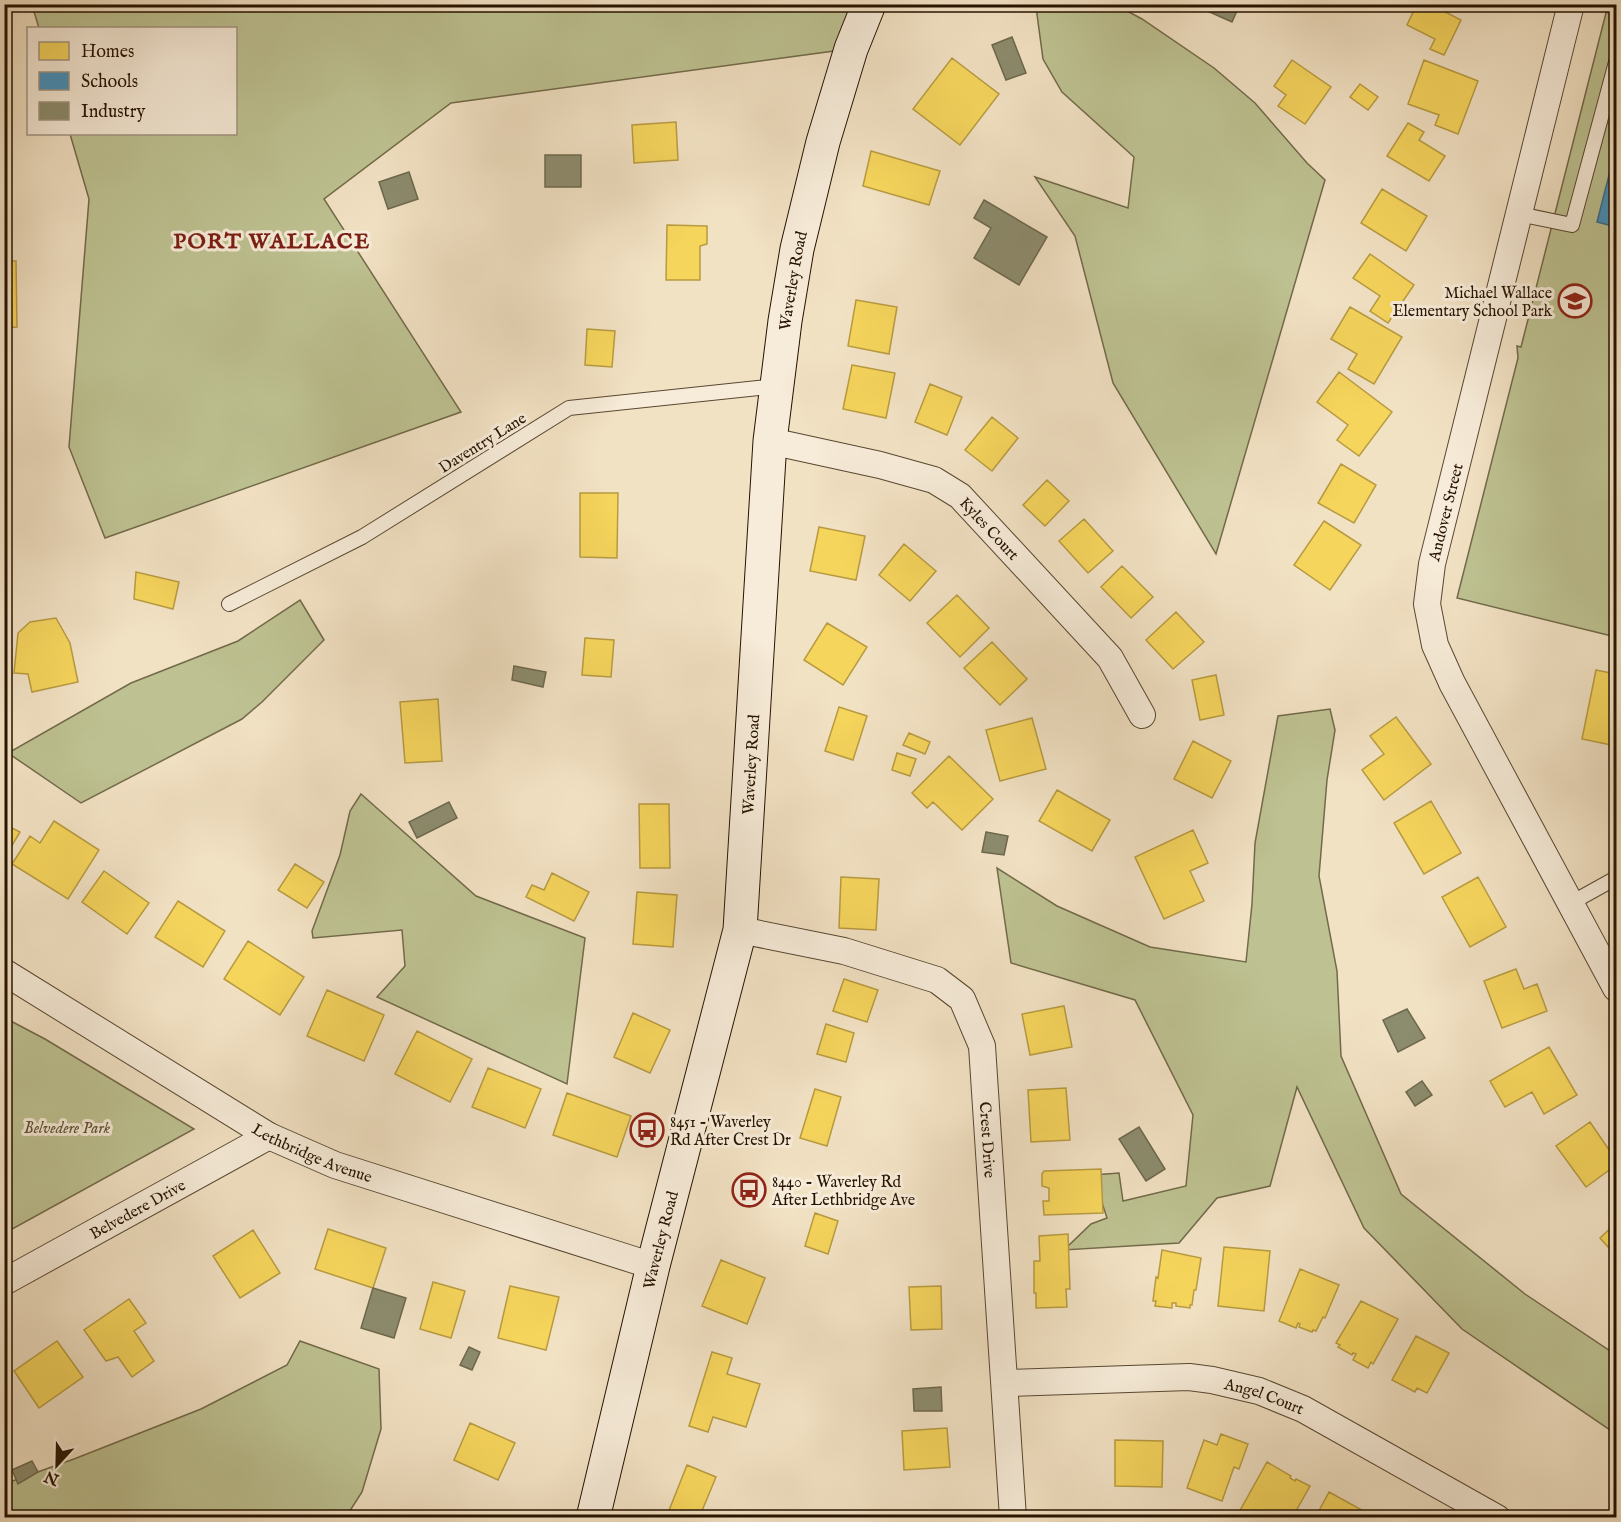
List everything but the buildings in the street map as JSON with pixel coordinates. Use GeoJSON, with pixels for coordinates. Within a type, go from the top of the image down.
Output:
{"type":"FeatureCollection","features":[{"type":"Feature","properties":{"kind":"main road","name":"Waverley Road"},"geometry":{"type":"LineString","coordinates":[[593,1518],[653,1266],[740,930],[770,441],[784,321],[797,249],[815,174],[851,49],[869,4]]}},
{"type":"Feature","properties":{"kind":"street","name":"Andover Street"},"geometry":{"type":"LineString","coordinates":[[1566,7],[1520,214],[1432,564],[1427,604],[1435,645],[1452,683],[1617,988]]}},
{"type":"Feature","properties":{"kind":"street","name":"Kyles Court"},"geometry":{"type":"LineString","coordinates":[[770,441],[880,465],[934,480],[960,496],[1110,658],[1142,715]]}},
{"type":"Feature","properties":{"kind":"street","name":"Crest Drive"},"geometry":{"type":"LineString","coordinates":[[740,930],[844,951],[937,980],[962,999],[982,1046],[1013,1518]]}},
{"type":"Feature","properties":{"kind":"street","name":"Lethbridge Avenue"},"geometry":{"type":"LineString","coordinates":[[4,972],[268,1136],[334,1165],[653,1266]]}},
{"type":"Feature","properties":{"kind":"street","name":"Belvedere Drive"},"geometry":{"type":"LineString","coordinates":[[4,1282],[268,1136]]}},
{"type":"Feature","properties":{"kind":"street","name":"Angel Court"},"geometry":{"type":"LineString","coordinates":[[1005,1383],[1189,1377],[1259,1391],[1304,1408],[1497,1518]]}},
{"type":"Feature","properties":{"kind":"lane"},"geometry":{"type":"LineString","coordinates":[[1606,4],[1617,8]]}},
{"type":"Feature","properties":{"kind":"lane"},"geometry":{"type":"LineString","coordinates":[[1520,214],[1572,225],[1617,62]]}},
{"type":"Feature","properties":{"kind":"lane","name":"Daventry Lane"},"geometry":{"type":"LineString","coordinates":[[229,604],[362,537],[569,408],[777,386]]}},
{"type":"Feature","properties":{"kind":"lane"},"geometry":{"type":"LineString","coordinates":[[1571,903],[1617,878]]}},
{"type":"Feature","properties":{"kind":"green space"},"geometry":{"type":"Polygon","coordinates":[[[1038,4],[1116,5],[1142,19],[1214,68],[1255,103],[1307,163],[1325,180],[1216,554],[1113,383],[1075,236],[1035,177],[1128,208],[1134,157],[1062,92],[1043,59],[1036,7],[1038,4]]]}},
{"type":"Feature","properties":{"kind":"green space"},"geometry":{"type":"Polygon","coordinates":[[[32,5],[853,5],[834,51],[451,103],[324,199],[461,412],[105,538],[69,447],[89,199],[70,135],[237,135],[237,27],[39,27],[32,5]]]}},
{"type":"Feature","properties":{"kind":"green space","name":"Michael Wallace Elementary School Park"},"geometry":{"type":"Polygon","coordinates":[[[1608,5],[1616,5],[1616,637],[1457,598],[1518,358],[1517,346],[1521,347],[1608,5]]]}},
{"type":"Feature","properties":{"kind":"green space"},"geometry":{"type":"Polygon","coordinates":[[[300,600],[324,640],[242,719],[81,803],[8,753],[131,683],[238,641],[300,600]]]}},
{"type":"Feature","properties":{"kind":"green space"},"geometry":{"type":"Polygon","coordinates":[[[1330,709],[1335,730],[1327,780],[1319,876],[1337,971],[1341,1056],[1401,1194],[1525,1294],[1616,1355],[1616,1434],[1462,1329],[1364,1228],[1297,1087],[1270,1186],[1217,1198],[1179,1243],[1064,1250],[1091,1224],[1107,1218],[1093,1175],[1119,1173],[1123,1201],[1186,1186],[1193,1115],[1135,1000],[1011,963],[997,868],[1057,906],[1150,947],[1246,962],[1255,843],[1278,716],[1330,709]]]}},
{"type":"Feature","properties":{"kind":"green space"},"geometry":{"type":"Polygon","coordinates":[[[361,794],[476,896],[585,938],[567,1084],[377,997],[405,966],[402,930],[313,938],[312,931],[340,855],[350,811],[361,794]]]}},
{"type":"Feature","properties":{"kind":"green space","name":"Belvedere Park"},"geometry":{"type":"Polygon","coordinates":[[[5,1018],[45,1039],[194,1129],[5,1233],[5,1018]]]}},
{"type":"Feature","properties":{"kind":"green space"},"geometry":{"type":"Polygon","coordinates":[[[300,1341],[379,1369],[381,1429],[362,1492],[346,1517],[5,1517],[4,1484],[201,1409],[287,1365],[300,1341]]]}},
{"type":"Feature","properties":{"kind":"place","name":"Michael Wallace Elementary School Park"},"geometry":{"type":"Point","coordinates":[1575,301]}},
{"type":"Feature","properties":{"kind":"place","name":"8451 - Waverley Rd After Crest Dr"},"geometry":{"type":"Point","coordinates":[647,1130]}},
{"type":"Feature","properties":{"kind":"place","name":"8440 - Waverley Rd After Lethbridge Ave"},"geometry":{"type":"Point","coordinates":[749,1190]}},
{"type":"Feature","properties":{"kind":"district","name":"PORT WALLACE"},"geometry":{"type":"Point","coordinates":[272,240]}}]}
